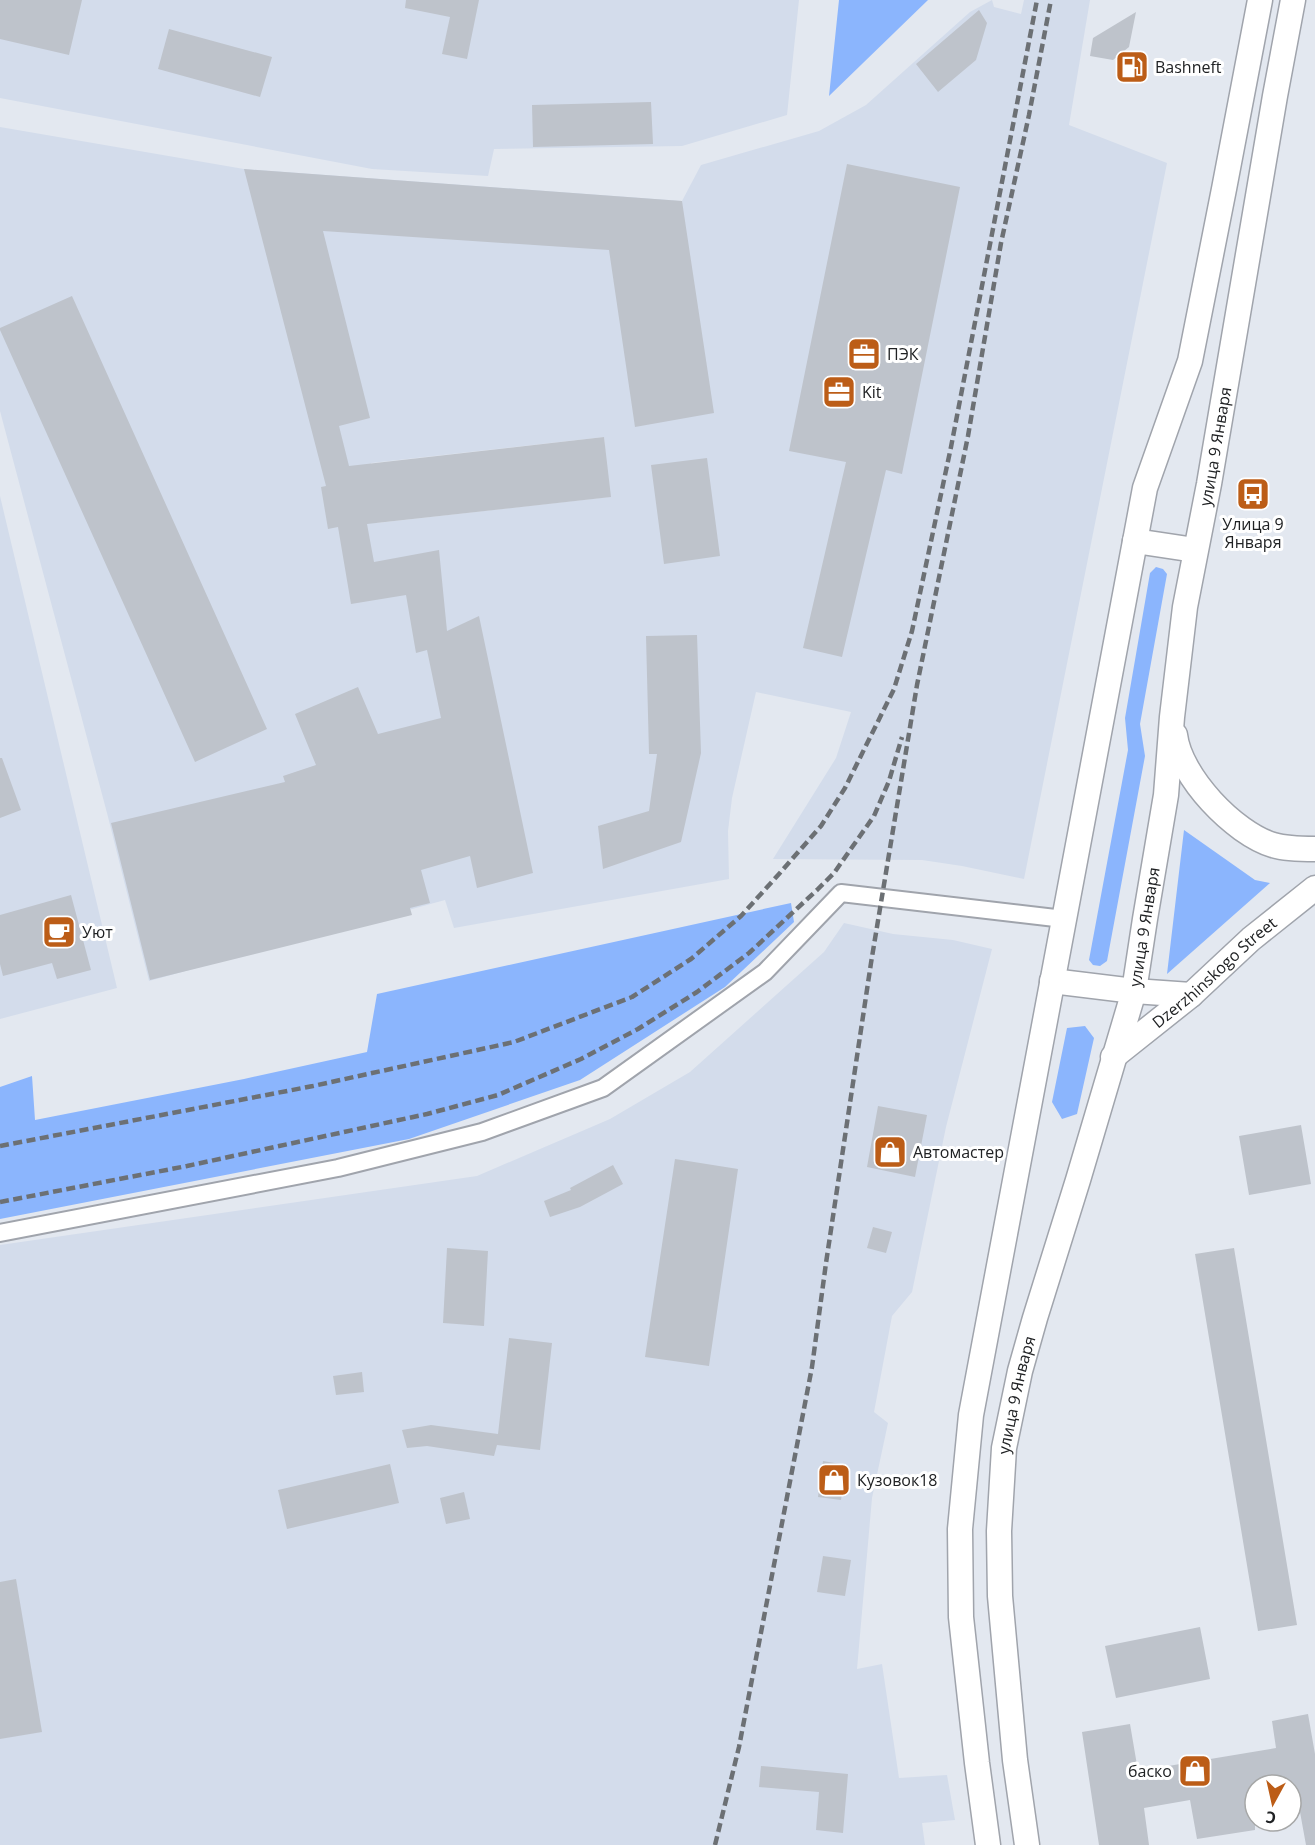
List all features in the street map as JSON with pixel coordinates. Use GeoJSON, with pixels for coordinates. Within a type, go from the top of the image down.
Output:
{"type":"FeatureCollection","features":[{"type":"Feature","properties":{"kind":"main road"},"geometry":{"type":"LineString","coordinates":[[1026,1834],[987,1836],[961,1617],[960,1529],[971,1415],[1145,488],[1190,361],[1260,0]]}},
{"type":"Feature","properties":{"kind":"main road","name":"улица 9 Января"},"geometry":{"type":"LineString","coordinates":[[1026,1834],[1015,1760],[1000,1596],[999,1531],[1005,1448],[1020,1371],[1134,991],[1167,795],[1172,717],[1185,607],[1209,484],[1293,0]]}},
{"type":"Feature","properties":{"kind":"main road"},"geometry":{"type":"LineString","coordinates":[[1135,541],[1195,550]]}},
{"type":"Feature","properties":{"kind":"main road"},"geometry":{"type":"LineString","coordinates":[[1172,717],[1176,747],[1195,781],[1218,811],[1251,834],[1274,845],[1315,849]]}},
{"type":"Feature","properties":{"kind":"main road","name":"Dzerzhinskogo Street"},"geometry":{"type":"LineString","coordinates":[[1113,1057],[1191,995],[1251,939],[1315,888]]}},
{"type":"Feature","properties":{"kind":"main road"},"geometry":{"type":"LineString","coordinates":[[1052,981],[1191,995]]}},
{"type":"Feature","properties":{"kind":"street"},"geometry":{"type":"LineString","coordinates":[[0,1233],[338,1168],[482,1132],[603,1088],[765,972],[841,893],[1064,919]]}},
{"type":"Feature","properties":{"kind":"shaded area"},"geometry":{"type":"Polygon","coordinates":[[[0,0],[799,0],[787,115],[682,146],[494,149],[488,176],[372,169],[0,98],[0,0]]]}},
{"type":"Feature","properties":{"kind":"shaded area"},"geometry":{"type":"Polygon","coordinates":[[[839,0],[928,0],[829,96],[839,0]]]}},
{"type":"Feature","properties":{"kind":"shaded area"},"geometry":{"type":"Polygon","coordinates":[[[992,0],[994,7],[1021,14],[1024,0],[1090,0],[1069,125],[1167,163],[1024,879],[922,860],[773,859],[836,758],[851,712],[756,692],[732,798],[728,831],[729,879],[454,928],[445,900],[149,981],[107,813],[0,411],[0,127],[244,169],[682,201],[701,165],[819,131],[866,105],[970,12],[992,0]],[[604,437],[371,463],[377,523],[609,497],[604,437]]]}},
{"type":"Feature","properties":{"kind":"shaded area"},"geometry":{"type":"Polygon","coordinates":[[[0,496],[117,988],[0,1019],[0,496]]]}},
{"type":"Feature","properties":{"kind":"shaded area"},"geometry":{"type":"Polygon","coordinates":[[[1156,567],[1163,569],[1167,574],[1140,724],[1145,756],[1107,961],[1100,966],[1093,965],[1089,960],[1128,750],[1125,718],[1150,573],[1156,567]]]}},
{"type":"Feature","properties":{"kind":"shaded area"},"geometry":{"type":"Polygon","coordinates":[[[1184,830],[1255,880],[1270,883],[1167,974],[1184,830]]]}},
{"type":"Feature","properties":{"kind":"shaded area"},"geometry":{"type":"Polygon","coordinates":[[[791,903],[794,922],[725,987],[580,1080],[409,1139],[0,1219],[0,1087],[32,1076],[35,1120],[367,1052],[377,994],[791,903]]]}},
{"type":"Feature","properties":{"kind":"shaded area"},"geometry":{"type":"Polygon","coordinates":[[[844,923],[893,934],[953,940],[992,949],[946,1127],[912,1292],[892,1316],[874,1412],[888,1423],[872,1498],[857,1669],[882,1664],[899,1778],[947,1775],[955,1820],[922,1823],[925,1845],[0,1845],[0,1245],[477,1176],[610,1119],[690,1072],[824,952],[844,923]]]}},
{"type":"Feature","properties":{"kind":"shaded area"},"geometry":{"type":"Polygon","coordinates":[[[1085,1026],[1094,1038],[1077,1114],[1062,1119],[1052,1102],[1067,1028],[1085,1026]]]}},
{"type":"Feature","properties":{"kind":"building"},"geometry":{"type":"Polygon","coordinates":[[[0,0],[82,0],[69,55],[0,39],[0,0]]]}},
{"type":"Feature","properties":{"kind":"building"},"geometry":{"type":"Polygon","coordinates":[[[406,0],[479,0],[467,59],[442,54],[450,17],[405,8],[406,0]]]}},
{"type":"Feature","properties":{"kind":"building"},"geometry":{"type":"Polygon","coordinates":[[[979,10],[987,23],[976,60],[938,92],[916,64],[979,10]]]}},
{"type":"Feature","properties":{"kind":"building"},"geometry":{"type":"Polygon","coordinates":[[[1136,12],[1129,47],[1113,60],[1090,56],[1093,38],[1136,12]]]}},
{"type":"Feature","properties":{"kind":"building"},"geometry":{"type":"Polygon","coordinates":[[[169,29],[272,57],[260,97],[158,69],[169,29]]]}},
{"type":"Feature","properties":{"kind":"building"},"geometry":{"type":"Polygon","coordinates":[[[651,102],[653,144],[533,147],[532,105],[651,102]]]}},
{"type":"Feature","properties":{"kind":"building"},"geometry":{"type":"Polygon","coordinates":[[[847,164],[960,187],[902,474],[886,470],[842,657],[803,648],[846,462],[789,451],[847,164]]]}},
{"type":"Feature","properties":{"kind":"building"},"geometry":{"type":"Polygon","coordinates":[[[244,169],[682,201],[714,413],[635,427],[609,250],[323,231],[370,418],[339,426],[349,466],[604,437],[611,497],[367,524],[374,562],[439,550],[447,631],[479,616],[533,873],[477,888],[470,856],[421,870],[430,903],[410,908],[412,915],[150,980],[111,823],[285,782],[283,776],[316,765],[295,714],[358,687],[378,734],[441,718],[427,650],[416,653],[406,595],[351,604],[338,527],[328,529],[321,487],[326,486],[244,169]]]}},
{"type":"Feature","properties":{"kind":"building"},"geometry":{"type":"Polygon","coordinates":[[[72,296],[267,729],[195,762],[0,330],[0,328],[72,296]]]}},
{"type":"Feature","properties":{"kind":"building"},"geometry":{"type":"Polygon","coordinates":[[[707,458],[720,556],[664,564],[651,465],[707,458]]]}},
{"type":"Feature","properties":{"kind":"building"},"geometry":{"type":"Polygon","coordinates":[[[697,635],[701,753],[681,842],[603,869],[598,826],[649,811],[657,754],[649,754],[646,636],[697,635]]]}},
{"type":"Feature","properties":{"kind":"building"},"geometry":{"type":"Polygon","coordinates":[[[0,758],[2,758],[21,810],[0,818],[0,758]]]}},
{"type":"Feature","properties":{"kind":"building"},"geometry":{"type":"Polygon","coordinates":[[[71,895],[91,970],[57,979],[52,963],[3,976],[0,964],[0,915],[71,895]]]}},
{"type":"Feature","properties":{"kind":"building"},"geometry":{"type":"Polygon","coordinates":[[[878,1106],[927,1115],[915,1177],[867,1167],[878,1106]]]}},
{"type":"Feature","properties":{"kind":"building"},"geometry":{"type":"Polygon","coordinates":[[[1301,1125],[1311,1184],[1249,1195],[1239,1136],[1301,1125]]]}},
{"type":"Feature","properties":{"kind":"building"},"geometry":{"type":"Polygon","coordinates":[[[675,1159],[738,1169],[709,1366],[645,1357],[675,1159]]]}},
{"type":"Feature","properties":{"kind":"building"},"geometry":{"type":"Polygon","coordinates":[[[613,1165],[623,1184],[580,1207],[550,1217],[544,1201],[571,1190],[570,1188],[613,1165]]]}},
{"type":"Feature","properties":{"kind":"building"},"geometry":{"type":"Polygon","coordinates":[[[873,1227],[892,1232],[886,1253],[867,1248],[873,1227]]]}},
{"type":"Feature","properties":{"kind":"building"},"geometry":{"type":"Polygon","coordinates":[[[447,1248],[488,1251],[484,1326],[443,1323],[447,1248]]]}},
{"type":"Feature","properties":{"kind":"building"},"geometry":{"type":"Polygon","coordinates":[[[1234,1248],[1297,1625],[1258,1631],[1195,1254],[1234,1248]]]}},
{"type":"Feature","properties":{"kind":"building"},"geometry":{"type":"Polygon","coordinates":[[[509,1338],[552,1343],[540,1450],[497,1445],[494,1456],[427,1446],[407,1448],[402,1430],[431,1425],[498,1434],[509,1338]]]}},
{"type":"Feature","properties":{"kind":"building"},"geometry":{"type":"Polygon","coordinates":[[[362,1372],[364,1392],[336,1395],[333,1376],[362,1372]]]}},
{"type":"Feature","properties":{"kind":"building"},"geometry":{"type":"Polygon","coordinates":[[[823,1461],[846,1465],[841,1500],[818,1497],[823,1461]]]}},
{"type":"Feature","properties":{"kind":"building"},"geometry":{"type":"Polygon","coordinates":[[[390,1464],[399,1503],[287,1529],[278,1490],[390,1464]]]}},
{"type":"Feature","properties":{"kind":"building"},"geometry":{"type":"Polygon","coordinates":[[[464,1492],[470,1519],[446,1524],[440,1498],[464,1492]]]}},
{"type":"Feature","properties":{"kind":"building"},"geometry":{"type":"Polygon","coordinates":[[[823,1556],[851,1560],[845,1596],[817,1592],[823,1556]]]}},
{"type":"Feature","properties":{"kind":"building"},"geometry":{"type":"Polygon","coordinates":[[[16,1579],[42,1732],[0,1739],[0,1582],[16,1579]]]}},
{"type":"Feature","properties":{"kind":"building"},"geometry":{"type":"Polygon","coordinates":[[[1200,1627],[1210,1679],[1116,1698],[1105,1646],[1200,1627]]]}},
{"type":"Feature","properties":{"kind":"building"},"geometry":{"type":"Polygon","coordinates":[[[1308,1714],[1315,1754],[1315,1845],[1306,1845],[1303,1828],[1303,1773],[1243,1773],[1243,1832],[1197,1839],[1190,1800],[1144,1808],[1149,1845],[1099,1845],[1082,1732],[1130,1724],[1138,1771],[1276,1748],[1272,1721],[1308,1714]]]}},
{"type":"Feature","properties":{"kind":"building"},"geometry":{"type":"Polygon","coordinates":[[[761,1766],[848,1774],[843,1833],[816,1830],[819,1792],[759,1787],[761,1766]]]}},
{"type":"Feature","properties":{"kind":"railway"},"geometry":{"type":"LineString","coordinates":[[0,1146],[313,1086],[514,1042],[632,997],[691,959],[741,916],[821,826],[845,788],[894,689],[912,631],[951,447],[1037,0]]}},
{"type":"Feature","properties":{"kind":"railway"},"geometry":{"type":"LineString","coordinates":[[715,1845],[739,1747],[812,1367],[871,963],[917,685],[968,436],[1001,243],[1051,0]]}},
{"type":"Feature","properties":{"kind":"railway"},"geometry":{"type":"LineString","coordinates":[[0,1202],[187,1166],[427,1114],[498,1095],[581,1059],[638,1029],[697,992],[749,953],[834,873],[874,816],[889,781],[902,737]]}},
{"type":"Feature","properties":{"kind":"place","name":"Bashneft"},"geometry":{"type":"Point","coordinates":[1132,67]}},
{"type":"Feature","properties":{"kind":"place","name":"ПЭК"},"geometry":{"type":"Point","coordinates":[864,354]}},
{"type":"Feature","properties":{"kind":"place","name":"Kit"},"geometry":{"type":"Point","coordinates":[839,392]}},
{"type":"Feature","properties":{"kind":"place","name":"Улица 9 Января"},"geometry":{"type":"Point","coordinates":[1253,494]}},
{"type":"Feature","properties":{"kind":"place","name":"Уют"},"geometry":{"type":"Point","coordinates":[59,932]}},
{"type":"Feature","properties":{"kind":"place","name":"Автомастер"},"geometry":{"type":"Point","coordinates":[890,1152]}},
{"type":"Feature","properties":{"kind":"place","name":"Кузовок18"},"geometry":{"type":"Point","coordinates":[834,1480]}},
{"type":"Feature","properties":{"kind":"place","name":"баско"},"geometry":{"type":"Point","coordinates":[1195,1771]}}]}
